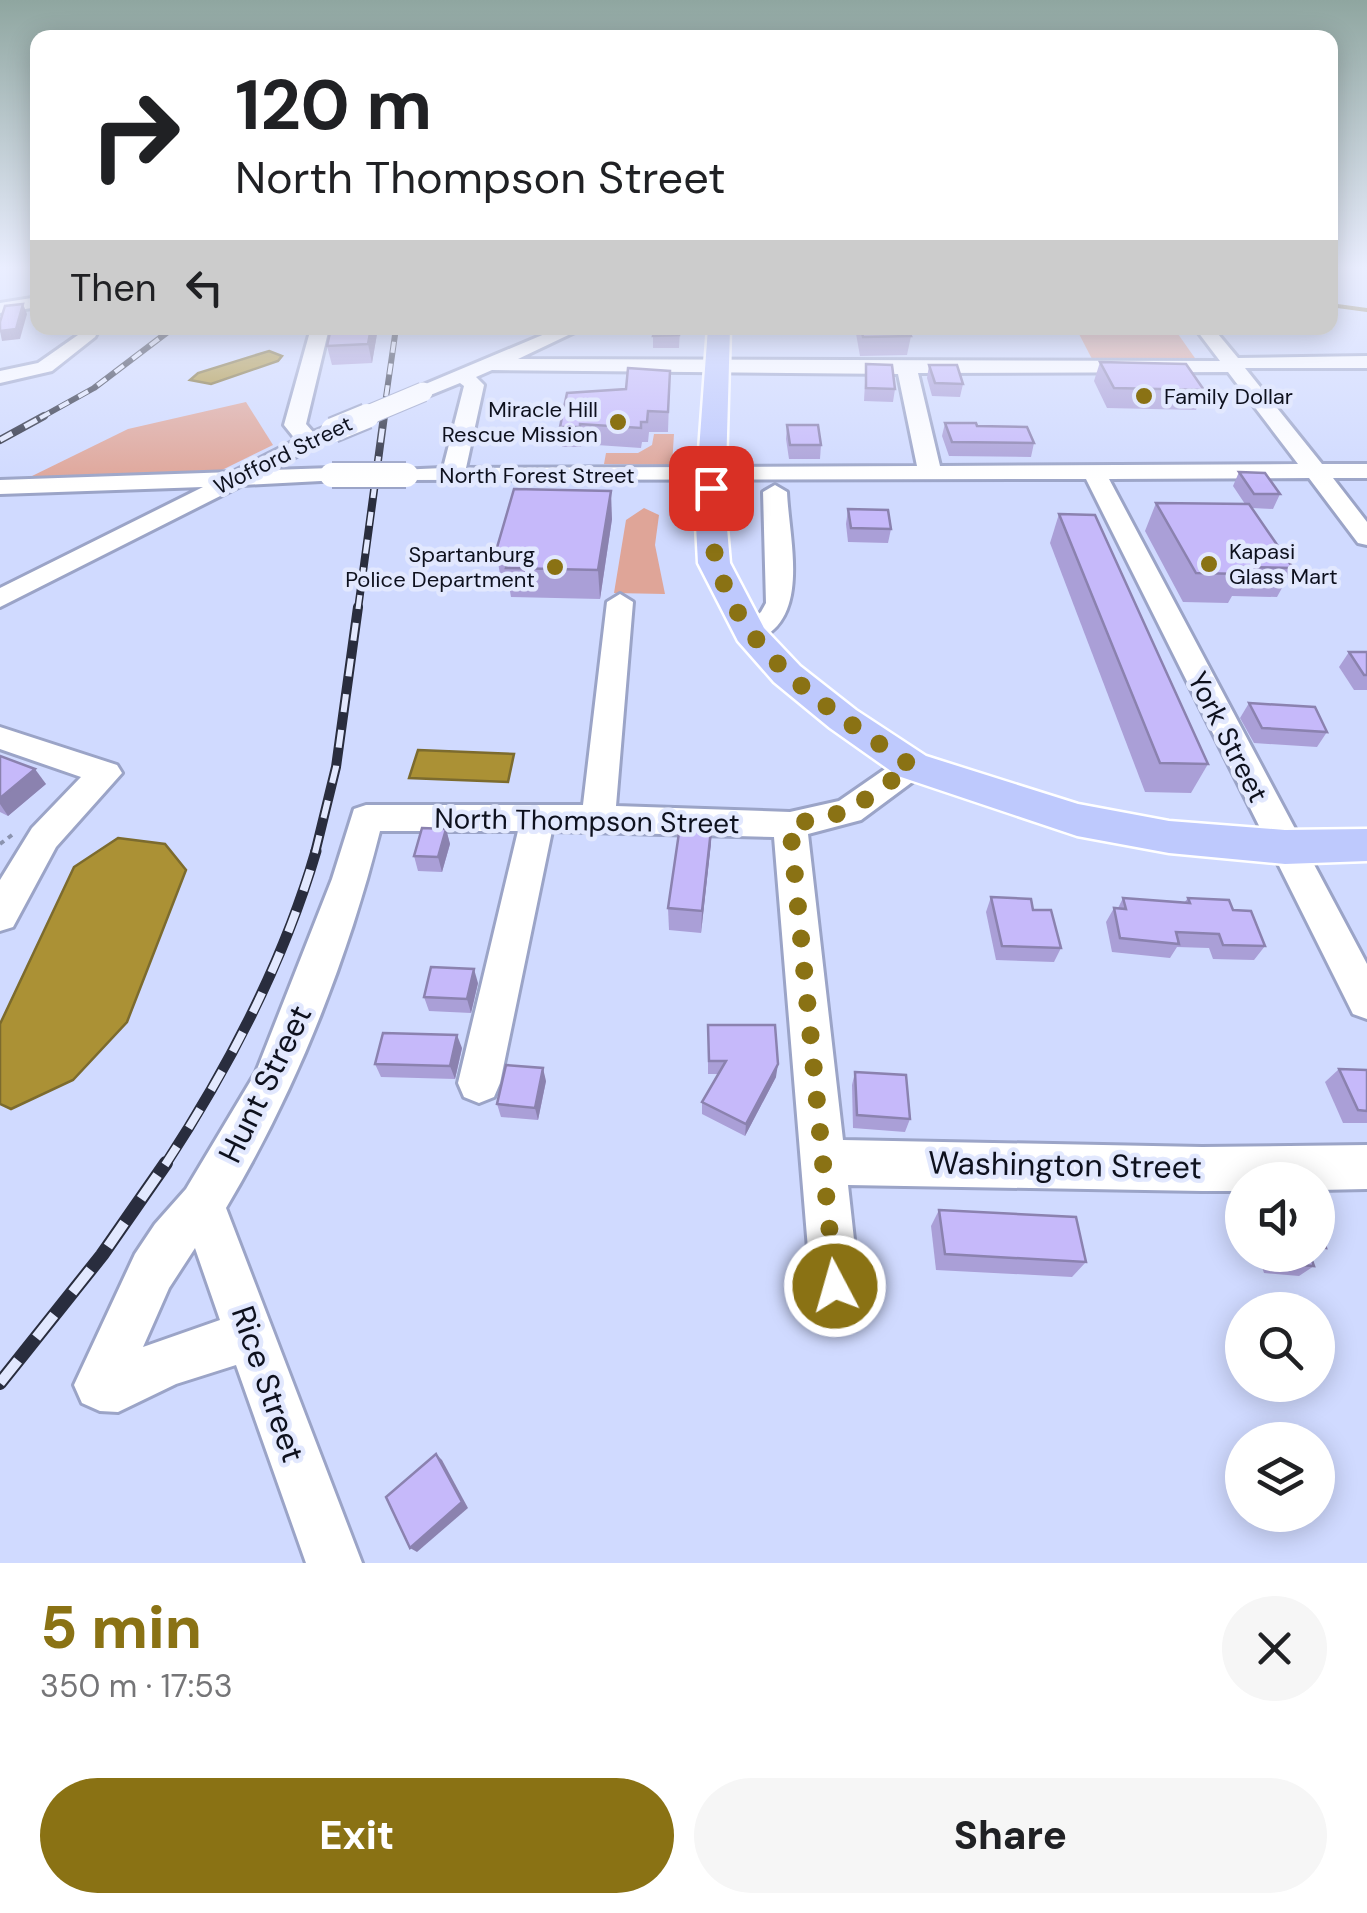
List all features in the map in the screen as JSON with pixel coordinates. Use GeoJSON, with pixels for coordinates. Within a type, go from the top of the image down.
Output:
{"type":"FeatureCollection","features":[{"type":"Feature","properties":{"kind":"main road"},"geometry":{"type":"LineString","coordinates":[[718,340],[710,505],[714,562],[750,634],[787,674],[912,766],[1076,820],[1169,837],[1285,847],[1367,845]]}},
{"type":"Feature","properties":{"kind":"street"},"geometry":{"type":"LineString","coordinates":[[0,377],[45,367],[78,340]]}},
{"type":"Feature","properties":{"kind":"street"},"geometry":{"type":"LineString","coordinates":[[309,441],[295,425],[317,340]]}},
{"type":"Feature","properties":{"kind":"street","name":"Wofford Street"},"geometry":{"type":"LineString","coordinates":[[0,598],[309,441],[545,340]]}},
{"type":"Feature","properties":{"kind":"street"},"geometry":{"type":"LineString","coordinates":[[1213,340],[1367,538]]}},
{"type":"Feature","properties":{"kind":"street"},"geometry":{"type":"LineString","coordinates":[[488,364],[714,368],[1367,362]]}},
{"type":"Feature","properties":{"kind":"street"},"geometry":{"type":"LineString","coordinates":[[906,366],[930,471]]}},
{"type":"Feature","properties":{"kind":"street"},"geometry":{"type":"LineString","coordinates":[[453,474],[474,385],[463,375]]}},
{"type":"Feature","properties":{"kind":"street","name":"York Street"},"geometry":{"type":"LineString","coordinates":[[1094,470],[1367,1002]]}},
{"type":"Feature","properties":{"kind":"street","name":"North Forest Street"},"geometry":{"type":"LineString","coordinates":[[0,487],[332,475],[1367,471]]}},
{"type":"Feature","properties":{"kind":"street"},"geometry":{"type":"LineString","coordinates":[[750,634],[773,617],[778,603],[774,492]]}},
{"type":"Feature","properties":{"kind":"street"},"geometry":{"type":"LineString","coordinates":[[598,818],[620,602]]}},
{"type":"Feature","properties":{"kind":"street"},"geometry":{"type":"LineString","coordinates":[[0,738],[106,773],[61,812],[36,844],[0,916]]}},
{"type":"Feature","properties":{"kind":"street","name":"North Thompson Street"},"geometry":{"type":"LineString","coordinates":[[366,818],[598,818],[790,825],[849,811],[912,766]]}},
{"type":"Feature","properties":{"kind":"street","name":"Hunt Street"},"geometry":{"type":"LineString","coordinates":[[250,1335],[166,1362],[118,1386],[100,1386],[152,1271],[171,1240],[202,1205],[255,1119],[274,1080],[338,911],[366,818]]}},
{"type":"Feature","properties":{"kind":"street"},"geometry":{"type":"LineString","coordinates":[[479,1083],[538,820]]}},
{"type":"Feature","properties":{"kind":"street"},"geometry":{"type":"LineString","coordinates":[[790,825],[835,1286]]}},
{"type":"Feature","properties":{"kind":"street","name":"Washington Street"},"geometry":{"type":"LineString","coordinates":[[822,1162],[1367,1168]]}},
{"type":"Feature","properties":{"kind":"street","name":"Rice Street"},"geometry":{"type":"LineString","coordinates":[[202,1205],[334,1563]]}},
{"type":"Feature","properties":{"kind":"shaded area"},"geometry":{"type":"Polygon","coordinates":[[[1082,340],[1182,340],[1197,361],[1092,359],[1082,340]]]}},
{"type":"Feature","properties":{"kind":"shaded area"},"geometry":{"type":"Polygon","coordinates":[[[269,351],[282,356],[278,361],[211,384],[190,380],[198,373],[269,351]]]}},
{"type":"Feature","properties":{"kind":"shaded area"},"geometry":{"type":"Polygon","coordinates":[[[246,402],[273,445],[222,470],[30,477],[128,429],[246,402]]]}},
{"type":"Feature","properties":{"kind":"shaded area"},"geometry":{"type":"Polygon","coordinates":[[[654,434],[674,434],[672,465],[604,464],[606,453],[638,453],[652,445],[654,434]]]}},
{"type":"Feature","properties":{"kind":"shaded area"},"geometry":{"type":"Polygon","coordinates":[[[644,508],[659,515],[655,545],[665,594],[614,593],[626,520],[644,508]]]}},
{"type":"Feature","properties":{"kind":"shaded area"},"geometry":{"type":"Polygon","coordinates":[[[418,750],[514,754],[508,782],[409,778],[418,750]]]}},
{"type":"Feature","properties":{"kind":"shaded area"},"geometry":{"type":"Polygon","coordinates":[[[118,838],[165,844],[186,870],[127,1022],[73,1080],[11,1109],[0,1104],[0,1024],[74,867],[118,838]]]}},
{"type":"Feature","properties":{"kind":"building"},"geometry":{"type":"Polygon","coordinates":[[[328,340],[369,340],[368,344],[327,346],[328,340]]]}},
{"type":"Feature","properties":{"kind":"building"},"geometry":{"type":"Polygon","coordinates":[[[1100,362],[1186,364],[1204,390],[1114,388],[1100,362]]]}},
{"type":"Feature","properties":{"kind":"building"},"geometry":{"type":"Polygon","coordinates":[[[866,364],[892,365],[895,389],[866,388],[866,364]]]}},
{"type":"Feature","properties":{"kind":"building"},"geometry":{"type":"Polygon","coordinates":[[[929,365],[957,365],[963,384],[935,383],[929,365]]]}},
{"type":"Feature","properties":{"kind":"building"},"geometry":{"type":"Polygon","coordinates":[[[628,368],[670,371],[668,412],[648,411],[647,422],[641,422],[641,428],[580,424],[560,427],[567,393],[626,389],[628,368]]]}},
{"type":"Feature","properties":{"kind":"building"},"geometry":{"type":"Polygon","coordinates":[[[945,423],[1027,427],[1034,443],[952,442],[945,423]]]}},
{"type":"Feature","properties":{"kind":"building"},"geometry":{"type":"Polygon","coordinates":[[[787,425],[818,425],[821,445],[790,445],[787,425]]]}},
{"type":"Feature","properties":{"kind":"building"},"geometry":{"type":"Polygon","coordinates":[[[1239,472],[1265,473],[1280,494],[1254,494],[1239,472]]]}},
{"type":"Feature","properties":{"kind":"building"},"geometry":{"type":"Polygon","coordinates":[[[514,489],[611,491],[598,570],[506,568],[511,551],[496,551],[514,489]]]}},
{"type":"Feature","properties":{"kind":"building"},"geometry":{"type":"Polygon","coordinates":[[[1156,503],[1249,504],[1293,568],[1239,567],[1243,574],[1196,573],[1156,503]]]}},
{"type":"Feature","properties":{"kind":"building"},"geometry":{"type":"Polygon","coordinates":[[[848,509],[888,510],[891,529],[851,528],[848,509]]]}},
{"type":"Feature","properties":{"kind":"building"},"geometry":{"type":"Polygon","coordinates":[[[1059,514],[1095,515],[1208,764],[1160,763],[1059,514]]]}},
{"type":"Feature","properties":{"kind":"building"},"geometry":{"type":"Polygon","coordinates":[[[1349,652],[1367,652],[1367,675],[1364,675],[1349,652]]]}},
{"type":"Feature","properties":{"kind":"building"},"geometry":{"type":"Polygon","coordinates":[[[1249,703],[1315,707],[1327,732],[1262,728],[1249,703]]]}},
{"type":"Feature","properties":{"kind":"building"},"geometry":{"type":"Polygon","coordinates":[[[0,756],[35,769],[0,798],[0,756]]]}},
{"type":"Feature","properties":{"kind":"building"},"geometry":{"type":"Polygon","coordinates":[[[681,819],[712,821],[702,911],[668,908],[681,819]]]}},
{"type":"Feature","properties":{"kind":"building"},"geometry":{"type":"Polygon","coordinates":[[[422,828],[446,829],[438,857],[414,856],[422,828]]]}},
{"type":"Feature","properties":{"kind":"building"},"geometry":{"type":"Polygon","coordinates":[[[991,897],[1031,899],[1033,910],[1051,910],[1061,948],[1002,946],[991,897]]]}},
{"type":"Feature","properties":{"kind":"building"},"geometry":{"type":"Polygon","coordinates":[[[1123,898],[1190,903],[1188,898],[1229,900],[1233,910],[1251,911],[1265,946],[1223,945],[1219,934],[1176,932],[1179,944],[1120,938],[1114,908],[1126,909],[1123,898]]]}},
{"type":"Feature","properties":{"kind":"building"},"geometry":{"type":"Polygon","coordinates":[[[431,967],[474,969],[467,999],[424,997],[431,967]]]}},
{"type":"Feature","properties":{"kind":"building"},"geometry":{"type":"Polygon","coordinates":[[[708,1025],[775,1025],[778,1064],[746,1124],[702,1102],[726,1061],[709,1061],[708,1025]]]}},
{"type":"Feature","properties":{"kind":"building"},"geometry":{"type":"Polygon","coordinates":[[[383,1033],[457,1035],[450,1066],[375,1064],[383,1033]]]}},
{"type":"Feature","properties":{"kind":"building"},"geometry":{"type":"Polygon","coordinates":[[[506,1065],[543,1068],[535,1108],[497,1104],[506,1065]]]}},
{"type":"Feature","properties":{"kind":"building"},"geometry":{"type":"Polygon","coordinates":[[[1339,1069],[1367,1070],[1367,1111],[1358,1110],[1339,1069]]]}},
{"type":"Feature","properties":{"kind":"building"},"geometry":{"type":"Polygon","coordinates":[[[855,1072],[906,1075],[910,1119],[857,1115],[855,1072]]]}},
{"type":"Feature","properties":{"kind":"building"},"geometry":{"type":"Polygon","coordinates":[[[939,1210],[1076,1217],[1086,1262],[945,1254],[939,1210]]]}},
{"type":"Feature","properties":{"kind":"building"},"geometry":{"type":"Polygon","coordinates":[[[436,1454],[462,1502],[410,1548],[386,1497],[436,1454]]]}},
{"type":"Feature","properties":{"kind":"railway"},"geometry":{"type":"LineString","coordinates":[[40,418],[94,388],[157,340]]}},
{"type":"Feature","properties":{"kind":"railway"},"geometry":{"type":"LineString","coordinates":[[383,418],[394,340]]}},
{"type":"Feature","properties":{"kind":"railway"},"geometry":{"type":"LineString","coordinates":[[0,440],[44,416]]}},
{"type":"Feature","properties":{"kind":"railway"},"geometry":{"type":"LineString","coordinates":[[358,609],[384,416]]}},
{"type":"Feature","properties":{"kind":"railway"},"geometry":{"type":"LineString","coordinates":[[315,853],[336,767],[358,607]]}},
{"type":"Feature","properties":{"kind":"railway"},"geometry":{"type":"LineString","coordinates":[[165,1165],[252,1014],[287,934],[316,851]]}},
{"type":"Feature","properties":{"kind":"railway"},"geometry":{"type":"LineString","coordinates":[[0,1383],[102,1255],[166,1163]]}},
{"type":"Feature","properties":{"kind":"place","name":"Family Dollar"},"geometry":{"type":"Point","coordinates":[1144,396]}},
{"type":"Feature","properties":{"kind":"place","name":"Miracle Hill Rescue Mission"},"geometry":{"type":"Point","coordinates":[618,422]}},
{"type":"Feature","properties":{"kind":"place","name":"Kapasi Glass Mart"},"geometry":{"type":"Point","coordinates":[1209,564]}},
{"type":"Feature","properties":{"kind":"place","name":"Spartanburg Police Department"},"geometry":{"type":"Point","coordinates":[555,567]}},
{"type":"Feature","properties":{"kind":"route"},"geometry":{"type":"LineString","coordinates":[[711,488],[714,562],[750,634],[787,674],[843,719],[912,766],[849,811],[790,825],[835,1286]]}}]}
